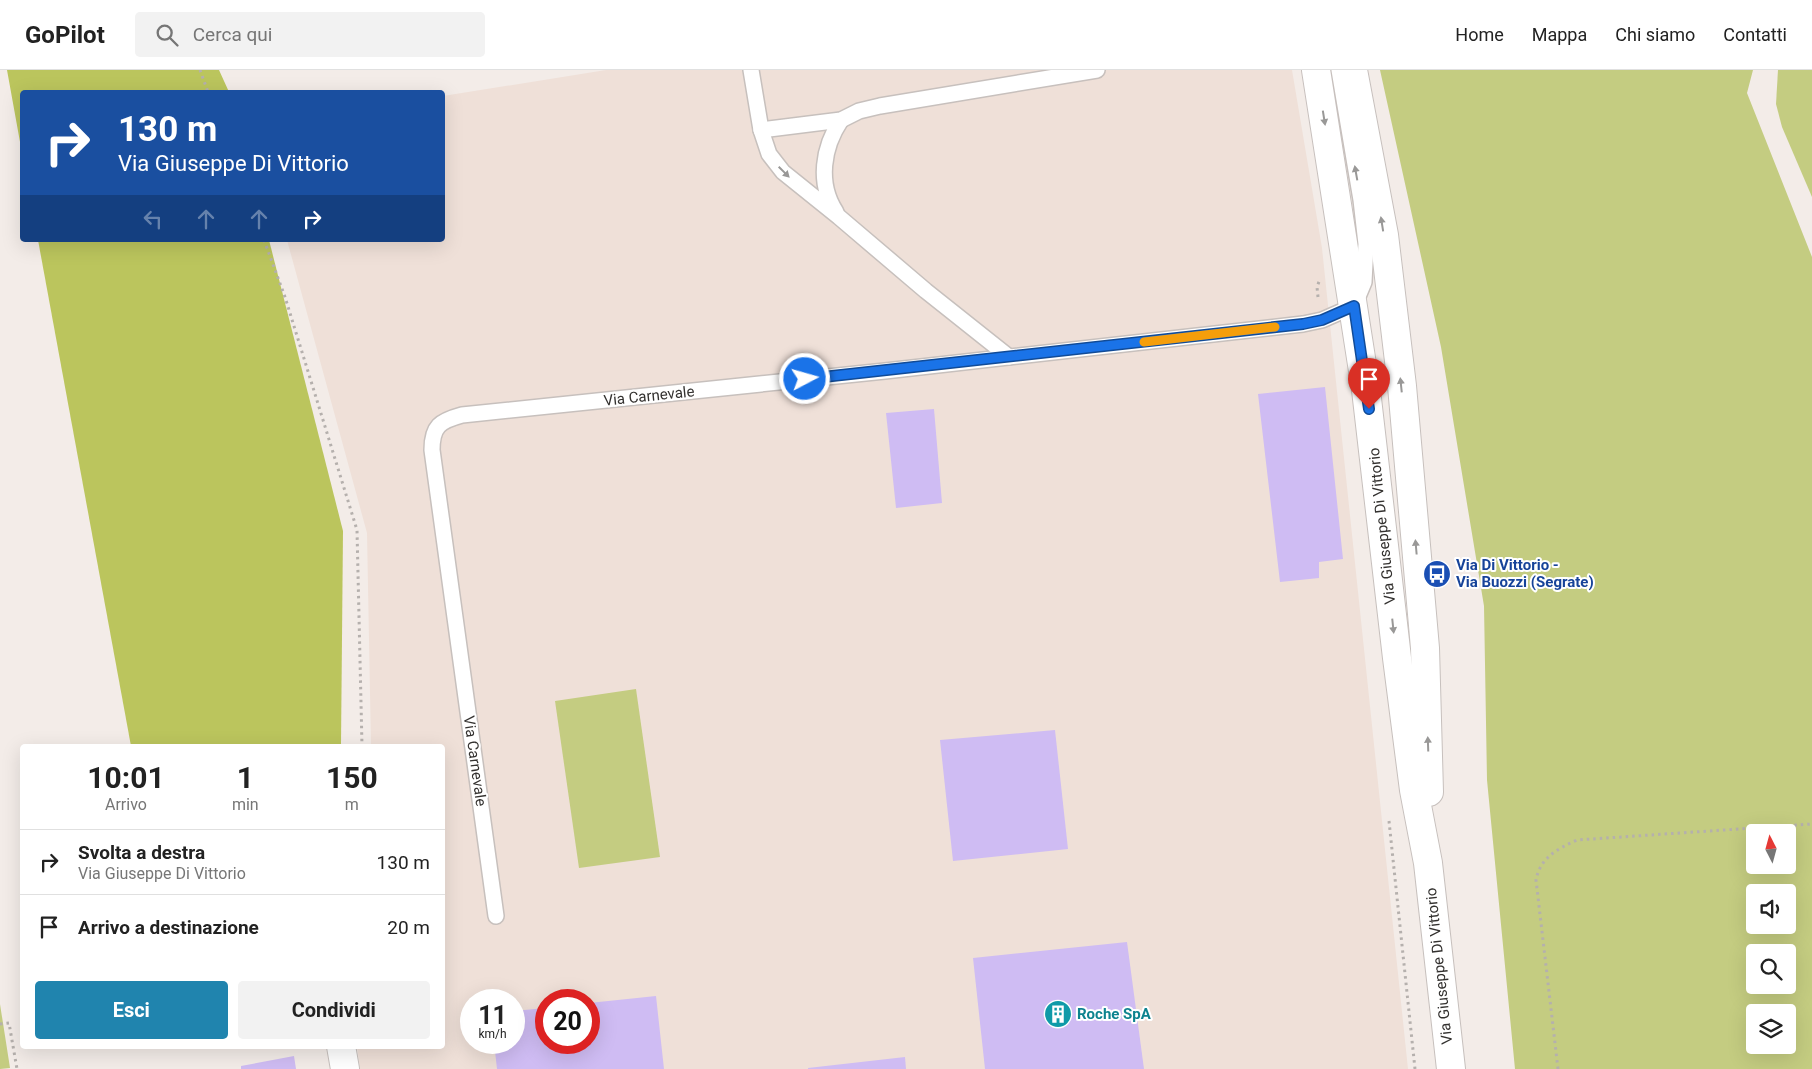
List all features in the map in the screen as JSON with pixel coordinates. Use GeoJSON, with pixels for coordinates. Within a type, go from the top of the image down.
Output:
{"type":"FeatureCollection","features":[{"type":"Feature","properties":{"kind":"main road","name":"Via Giuseppe Di Vittorio"},"geometry":{"type":"LineString","coordinates":[[1316,70],[1366,390],[1396,658],[1414,790],[1428,863],[1451,1069]]}},
{"type":"Feature","properties":{"kind":"main road","name":"Via Giuseppe Di Vittorio"},"geometry":{"type":"LineString","coordinates":[[1353,70],[1384,235],[1402,396],[1425,648],[1429,760],[1428,863]]}},
{"type":"Feature","properties":{"kind":"main road"},"geometry":{"type":"LineString","coordinates":[[342,1049],[345,1069]]}},
{"type":"Feature","properties":{"kind":"lane"},"geometry":{"type":"LineString","coordinates":[[752,70],[761,130],[769,154],[783,172],[926,292],[1009,357]]}},
{"type":"Feature","properties":{"kind":"lane"},"geometry":{"type":"LineString","coordinates":[[761,130],[841,120],[859,111],[880,106],[1097,70]]}},
{"type":"Feature","properties":{"kind":"lane"},"geometry":{"type":"LineString","coordinates":[[1339,70],[1361,200],[1366,244],[1364,282],[1354,306]]}},
{"type":"Feature","properties":{"kind":"lane"},"geometry":{"type":"LineString","coordinates":[[838,217],[829,202],[824,169],[832,134],[841,120]]}},
{"type":"Feature","properties":{"kind":"lane","name":"Via Carnevale"},"geometry":{"type":"LineString","coordinates":[[496,916],[432,450],[432,438],[439,424],[444,420],[462,415],[1303,324],[1322,320],[1354,306]]}},
{"type":"Feature","properties":{"kind":"path"},"geometry":{"type":"LineString","coordinates":[[200,70],[207,90]]}},
{"type":"Feature","properties":{"kind":"path"},"geometry":{"type":"LineString","coordinates":[[265,242],[285,296],[357,530],[362,744]]}},
{"type":"Feature","properties":{"kind":"path"},"geometry":{"type":"LineString","coordinates":[[1558,1069],[1536,880],[1538,870],[1543,861],[1562,847],[1577,840],[1812,824]]}},
{"type":"Feature","properties":{"kind":"path"},"geometry":{"type":"LineString","coordinates":[[0,1024],[9,1022],[17,1069]]}},
{"type":"Feature","properties":{"kind":"shaded area"},"geometry":{"type":"Polygon","coordinates":[[[606,70],[1292,70],[1322,248],[1408,1069],[360,1069],[357,1049],[445,1049],[445,744],[371,744],[367,533],[288,242],[445,242],[445,96],[606,70]]]}},
{"type":"Feature","properties":{"kind":"green space"},"geometry":{"type":"Polygon","coordinates":[[[7,70],[219,70],[228,90],[20,90],[20,142],[7,70]]]}},
{"type":"Feature","properties":{"kind":"green space"},"geometry":{"type":"Polygon","coordinates":[[[1380,70],[1753,70],[1747,93],[1812,257],[1812,1069],[1515,1069],[1487,780],[1484,606],[1441,347],[1380,70]]]}},
{"type":"Feature","properties":{"kind":"green space"},"geometry":{"type":"Polygon","coordinates":[[[1778,70],[1812,70],[1812,197],[1782,127],[1776,104],[1778,70]]]}},
{"type":"Feature","properties":{"kind":"green space"},"geometry":{"type":"Polygon","coordinates":[[[38,242],[270,242],[343,531],[341,744],[131,744],[38,242]]]}},
{"type":"Feature","properties":{"kind":"green space"},"geometry":{"type":"Polygon","coordinates":[[[636,689],[660,857],[579,868],[555,701],[636,689]]]}},
{"type":"Feature","properties":{"kind":"green space"},"geometry":{"type":"Polygon","coordinates":[[[0,1004],[10,1068],[0,1069],[0,1004]]]}},
{"type":"Feature","properties":{"kind":"building"},"geometry":{"type":"Polygon","coordinates":[[[1325,387],[1343,559],[1319,562],[1319,578],[1280,582],[1258,394],[1325,387]]]}},
{"type":"Feature","properties":{"kind":"building"},"geometry":{"type":"Polygon","coordinates":[[[934,409],[942,503],[896,508],[886,413],[934,409]]]}},
{"type":"Feature","properties":{"kind":"building"},"geometry":{"type":"Polygon","coordinates":[[[1055,730],[1068,849],[953,861],[940,740],[1055,730]]]}},
{"type":"Feature","properties":{"kind":"building","name":"Roche SpA"},"geometry":{"type":"Polygon","coordinates":[[[1127,942],[1144,1069],[985,1069],[973,958],[1127,942]]]}},
{"type":"Feature","properties":{"kind":"building"},"geometry":{"type":"Polygon","coordinates":[[[656,996],[664,1069],[497,1069],[495,1054],[525,1054],[525,1010],[535,1009],[535,1054],[600,1054],[600,1002],[656,996]]]}},
{"type":"Feature","properties":{"kind":"building"},"geometry":{"type":"Polygon","coordinates":[[[294,1056],[296,1069],[241,1069],[241,1066],[294,1056]]]}},
{"type":"Feature","properties":{"kind":"building"},"geometry":{"type":"Polygon","coordinates":[[[905,1057],[906,1069],[808,1069],[808,1068],[905,1057]]]}},
{"type":"Feature","properties":{"kind":"slow traffic"},"geometry":{"type":"LineString","coordinates":[[1144,342],[1275,327]]}},
{"type":"Feature","properties":{"kind":"place","name":"Via Di Vittorio - Via Buozzi (Segrate)"},"geometry":{"type":"Point","coordinates":[1437,574]}},
{"type":"Feature","properties":{"kind":"place","name":"Roche SpA"},"geometry":{"type":"Point","coordinates":[1058,1014]}},
{"type":"Feature","properties":{"kind":"route"},"geometry":{"type":"LineString","coordinates":[[805,379],[1303,324],[1322,320],[1354,306],[1369,409]]}}]}
